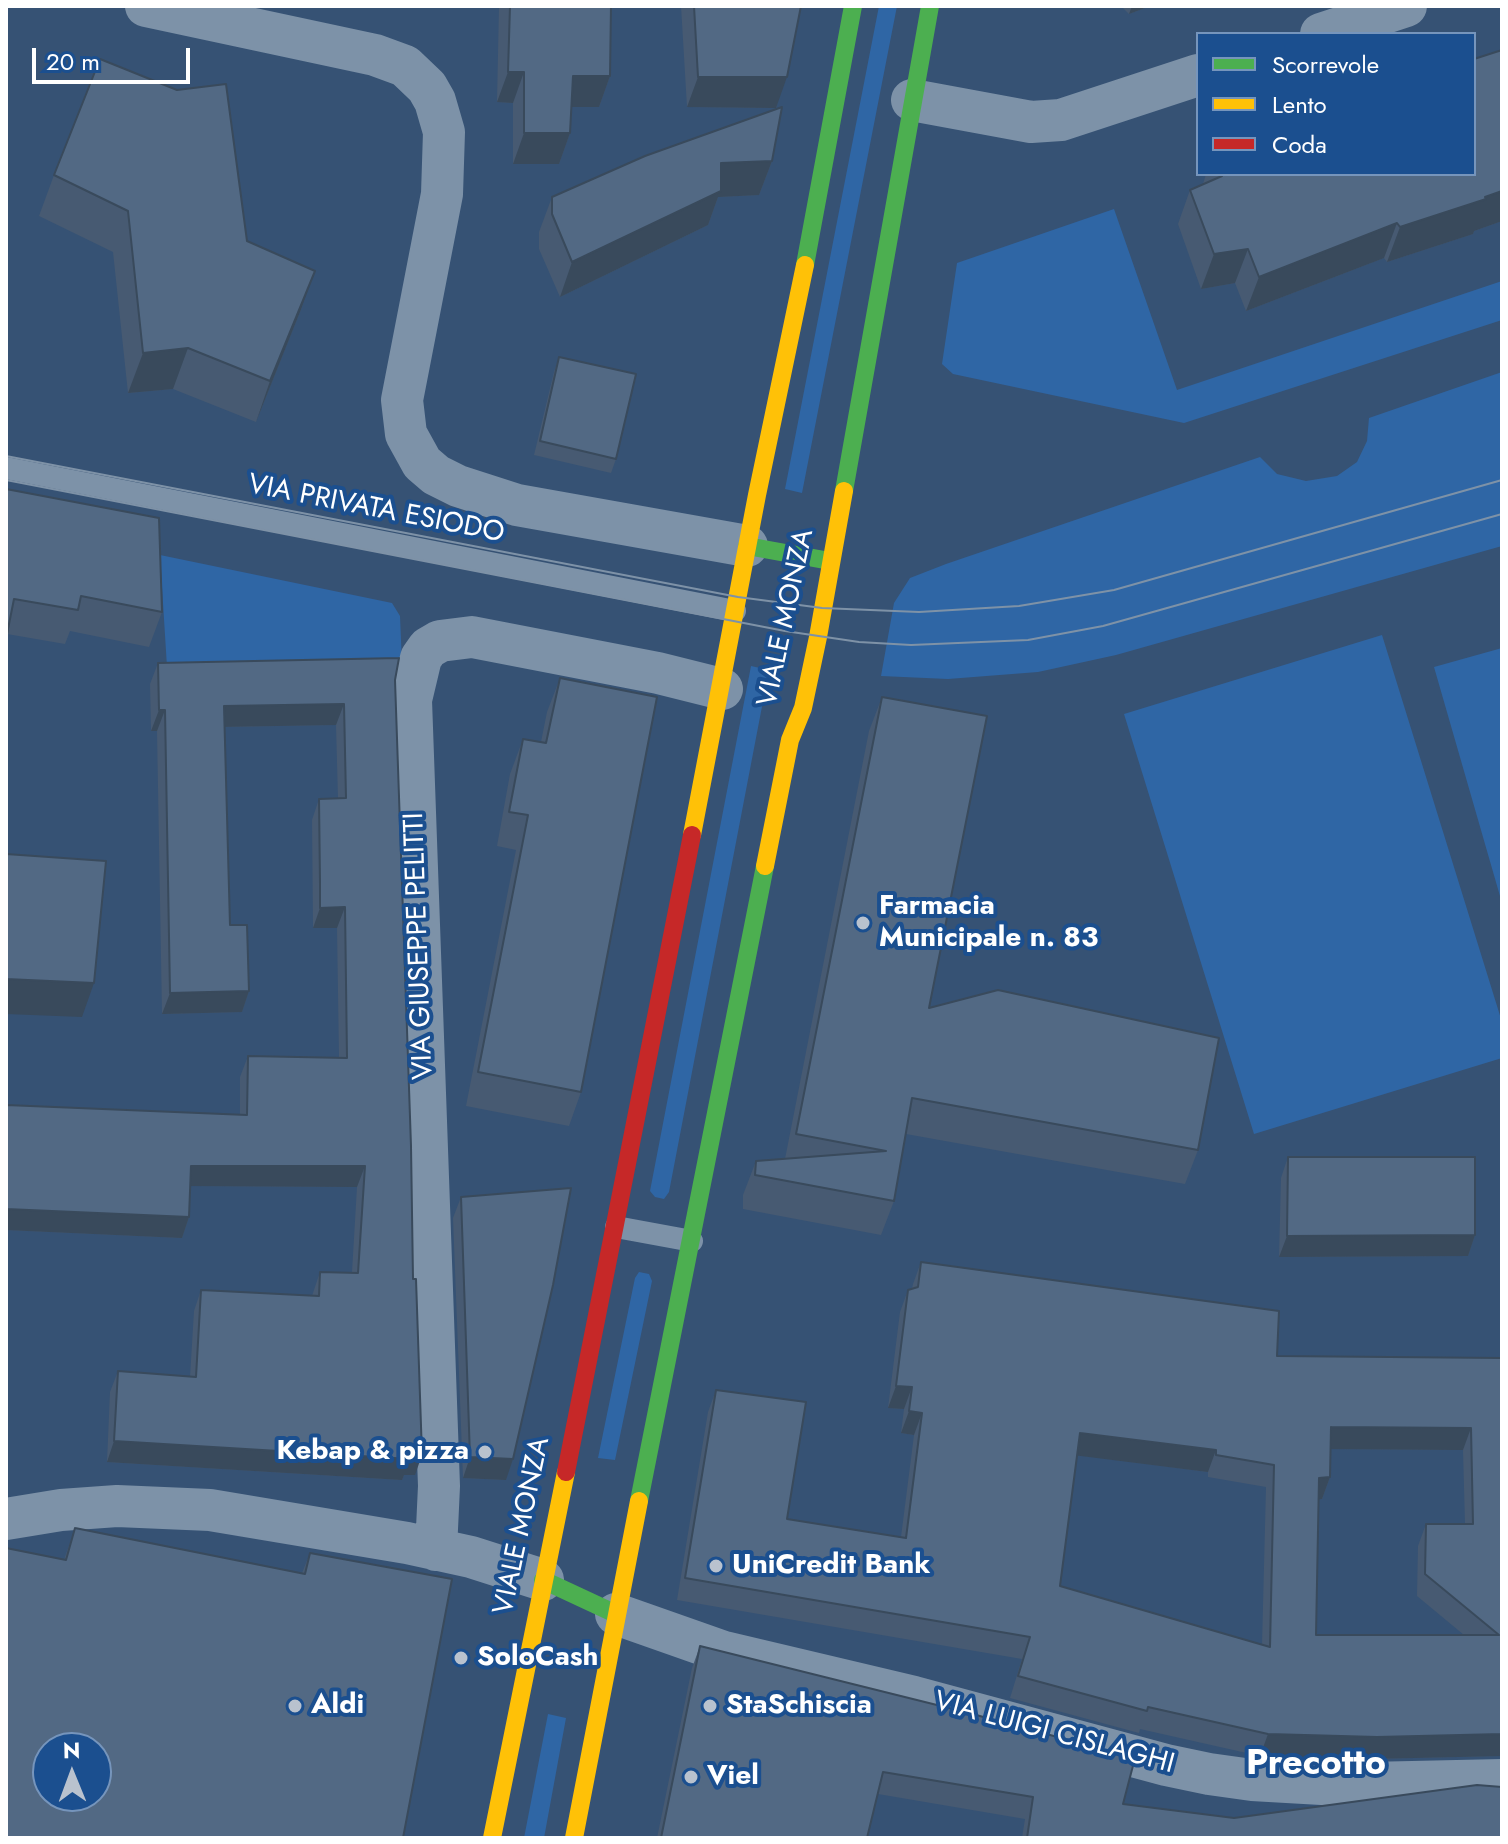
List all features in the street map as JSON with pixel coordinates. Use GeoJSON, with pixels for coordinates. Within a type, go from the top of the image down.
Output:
{"type":"FeatureCollection","features":[{"type":"Feature","properties":{"kind":"main road","name":"VIALE MONZA"},"geometry":{"type":"LineString","coordinates":[[492,1838],[616,1227],[722,689],[747,546],[818,204],[853,6]]}},
{"type":"Feature","properties":{"kind":"main road","name":"VIALE MONZA"},"geometry":{"type":"LineString","coordinates":[[574,1838],[790,740],[803,708],[930,6]]}},
{"type":"Feature","properties":{"kind":"main road"},"geometry":{"type":"LineString","coordinates":[[747,546],[830,561]]}},
{"type":"Feature","properties":{"kind":"main road"},"geometry":{"type":"LineString","coordinates":[[543,1580],[616,1614]]}},
{"type":"Feature","properties":{"kind":"street"},"geometry":{"type":"LineString","coordinates":[[146,6],[392,60],[405,66],[427,87],[435,101],[444,132],[439,216],[404,382],[404,426],[413,451],[422,463],[436,475],[458,486],[517,505],[747,546]]}},
{"type":"Feature","properties":{"kind":"street"},"geometry":{"type":"LineString","coordinates":[[1327,32],[1406,6]]}},
{"type":"Feature","properties":{"kind":"street"},"geometry":{"type":"LineString","coordinates":[[912,100],[1031,122],[1061,120],[1196,76]]}},
{"type":"Feature","properties":{"kind":"street","name":"VIA GIUSEPPE PELITTI"},"geometry":{"type":"LineString","coordinates":[[436,1550],[439,1486],[411,714],[414,678],[428,648],[440,641],[472,637],[658,673],[722,689]]}},
{"type":"Feature","properties":{"kind":"street"},"geometry":{"type":"LineString","coordinates":[[6,1519],[90,1507],[210,1510],[366,1535],[471,1557],[543,1580]]}},
{"type":"Feature","properties":{"kind":"street","name":"VIA LUIGI CISLAGHI"},"geometry":{"type":"LineString","coordinates":[[616,1614],[724,1652],[936,1702],[1209,1774],[1322,1784],[1502,1780]]}},
{"type":"Feature","properties":{"kind":"lane","name":"VIA PRIVATA ESIODO"},"geometry":{"type":"LineString","coordinates":[[6,468],[735,611]]}},
{"type":"Feature","properties":{"kind":"lane"},"geometry":{"type":"LineString","coordinates":[[616,1227],[692,1241]]}},
{"type":"Feature","properties":{"kind":"shaded area"},"geometry":{"type":"Polygon","coordinates":[[[879,6],[897,6],[802,493],[785,489],[879,6]]]}},
{"type":"Feature","properties":{"kind":"shaded area"},"geometry":{"type":"Polygon","coordinates":[[[1114,209],[1177,390],[1502,281],[1502,320],[1184,423],[953,374],[942,364],[957,263],[1114,209]]]}},
{"type":"Feature","properties":{"kind":"shaded area"},"geometry":{"type":"Polygon","coordinates":[[[1502,372],[1502,546],[1116,655],[1038,672],[948,679],[881,676],[894,603],[910,578],[1260,457],[1277,474],[1306,481],[1337,476],[1357,462],[1367,441],[1369,418],[1502,372]]]}},
{"type":"Feature","properties":{"kind":"shaded area"},"geometry":{"type":"Polygon","coordinates":[[[160,555],[392,603],[400,616],[402,664],[167,667],[160,555]]]}},
{"type":"Feature","properties":{"kind":"shaded area"},"geometry":{"type":"Polygon","coordinates":[[[1382,635],[1502,1022],[1502,1058],[1254,1134],[1124,714],[1382,635]]]}},
{"type":"Feature","properties":{"kind":"shaded area"},"geometry":{"type":"Polygon","coordinates":[[[1502,648],[1502,903],[1434,667],[1502,648]]]}},
{"type":"Feature","properties":{"kind":"shaded area"},"geometry":{"type":"Polygon","coordinates":[[[751,666],[769,670],[669,1192],[664,1199],[655,1197],[650,1191],[751,666]]]}},
{"type":"Feature","properties":{"kind":"shaded area"},"geometry":{"type":"Polygon","coordinates":[[[639,1272],[649,1274],[652,1281],[615,1460],[598,1458],[635,1278],[639,1272]]]}},
{"type":"Feature","properties":{"kind":"shaded area"},"geometry":{"type":"Polygon","coordinates":[[[548,1714],[566,1718],[544,1838],[524,1838],[548,1714]]]}},
{"type":"Feature","properties":{"kind":"building"},"geometry":{"type":"Polygon","coordinates":[[[510,6],[611,6],[610,76],[573,76],[570,133],[524,133],[524,72],[508,72],[510,6]]]}},
{"type":"Feature","properties":{"kind":"building"},"geometry":{"type":"Polygon","coordinates":[[[694,6],[801,6],[787,77],[698,77],[694,6]]]}},
{"type":"Feature","properties":{"kind":"building"},"geometry":{"type":"Polygon","coordinates":[[[1502,50],[1502,191],[1400,227],[1397,223],[1259,277],[1248,249],[1214,254],[1190,190],[1222,176],[1476,176],[1476,58],[1502,50]]]}},
{"type":"Feature","properties":{"kind":"building"},"geometry":{"type":"Polygon","coordinates":[[[100,59],[177,90],[226,84],[247,241],[315,271],[270,381],[188,348],[143,353],[128,211],[54,175],[100,59]]]}},
{"type":"Feature","properties":{"kind":"building"},"geometry":{"type":"Polygon","coordinates":[[[782,107],[772,161],[721,163],[721,191],[572,262],[552,214],[552,197],[645,156],[782,107]]]}},
{"type":"Feature","properties":{"kind":"building"},"geometry":{"type":"Polygon","coordinates":[[[559,357],[636,374],[616,459],[540,441],[559,357]]]}},
{"type":"Feature","properties":{"kind":"building"},"geometry":{"type":"Polygon","coordinates":[[[6,489],[159,518],[162,612],[81,596],[78,610],[14,599],[6,639],[6,489]]]}},
{"type":"Feature","properties":{"kind":"building"},"geometry":{"type":"Polygon","coordinates":[[[399,658],[395,680],[413,1279],[416,1279],[422,1455],[410,1454],[410,1459],[114,1441],[118,1371],[196,1377],[201,1290],[319,1296],[320,1272],[358,1273],[365,1166],[191,1166],[189,1217],[6,1209],[6,1105],[247,1115],[248,1056],[347,1058],[345,907],[320,908],[319,799],[346,798],[344,704],[224,706],[230,925],[247,925],[249,991],[170,993],[165,710],[159,710],[158,663],[399,658]]]}},
{"type":"Feature","properties":{"kind":"building"},"geometry":{"type":"Polygon","coordinates":[[[560,678],[657,697],[581,1092],[478,1072],[528,815],[509,812],[523,739],[546,743],[560,678]]]}},
{"type":"Feature","properties":{"kind":"building"},"geometry":{"type":"Polygon","coordinates":[[[882,697],[987,716],[929,1008],[998,990],[1219,1038],[1198,1150],[912,1098],[894,1201],[755,1175],[756,1161],[886,1151],[796,1134],[882,697]]]}},
{"type":"Feature","properties":{"kind":"building"},"geometry":{"type":"Polygon","coordinates":[[[6,854],[106,861],[94,983],[6,979],[6,854]]]}},
{"type":"Feature","properties":{"kind":"building"},"geometry":{"type":"Polygon","coordinates":[[[1288,1157],[1475,1157],[1475,1235],[1287,1236],[1288,1157]]]}},
{"type":"Feature","properties":{"kind":"building"},"geometry":{"type":"Polygon","coordinates":[[[571,1188],[553,1285],[513,1459],[470,1457],[461,1197],[571,1188]]]}},
{"type":"Feature","properties":{"kind":"building"},"geometry":{"type":"Polygon","coordinates":[[[921,1262],[1279,1311],[1277,1356],[1502,1358],[1502,1734],[1377,1737],[1268,1734],[1148,1707],[1147,1711],[1018,1676],[1030,1637],[685,1578],[716,1390],[806,1402],[787,1519],[906,1538],[922,1413],[909,1411],[912,1387],[896,1386],[908,1290],[918,1287],[921,1262]],[[1331,1427],[1330,1477],[1319,1478],[1316,1635],[1499,1635],[1425,1574],[1426,1524],[1473,1524],[1471,1428],[1331,1427]],[[1080,1433],[1060,1586],[1270,1647],[1274,1465],[1216,1455],[1216,1450],[1080,1433]]]}},
{"type":"Feature","properties":{"kind":"building"},"geometry":{"type":"Polygon","coordinates":[[[75,1528],[305,1574],[310,1553],[452,1579],[403,1838],[6,1838],[6,1548],[66,1560],[75,1528]]]}},
{"type":"Feature","properties":{"kind":"building"},"geometry":{"type":"Polygon","coordinates":[[[700,1646],[1135,1758],[1123,1804],[1234,1818],[1477,1785],[1502,1787],[1502,1838],[1027,1838],[1033,1797],[883,1772],[867,1838],[661,1838],[700,1646]]]}},
{"type":"Feature","properties":{"kind":"tram line"},"geometry":{"type":"LineString","coordinates":[[6,456],[738,597],[822,608],[919,612],[1019,606],[1114,590],[1502,480]]}},
{"type":"Feature","properties":{"kind":"tram line"},"geometry":{"type":"LineString","coordinates":[[6,480],[785,631],[859,642],[911,645],[1028,640],[1103,626],[1502,514]]}},
{"type":"Feature","properties":{"kind":"traffic: fast"},"geometry":{"type":"LineString","coordinates":[[805,265],[853,6]]}},
{"type":"Feature","properties":{"kind":"traffic: fast"},"geometry":{"type":"LineString","coordinates":[[844,491],[930,6]]}},
{"type":"Feature","properties":{"kind":"traffic: fast"},"geometry":{"type":"LineString","coordinates":[[747,546],[830,561]]}},
{"type":"Feature","properties":{"kind":"traffic: fast"},"geometry":{"type":"LineString","coordinates":[[639,1501],[765,866]]}},
{"type":"Feature","properties":{"kind":"traffic: fast"},"geometry":{"type":"LineString","coordinates":[[543,1580],[616,1614]]}},
{"type":"Feature","properties":{"kind":"traffic: slow"},"geometry":{"type":"LineString","coordinates":[[692,835],[805,265]]}},
{"type":"Feature","properties":{"kind":"traffic: slow"},"geometry":{"type":"LineString","coordinates":[[765,866],[790,740],[803,708],[818,637],[844,491]]}},
{"type":"Feature","properties":{"kind":"traffic: slow"},"geometry":{"type":"LineString","coordinates":[[492,1838],[566,1472]]}},
{"type":"Feature","properties":{"kind":"traffic: slow"},"geometry":{"type":"LineString","coordinates":[[574,1838],[639,1501]]}},
{"type":"Feature","properties":{"kind":"traffic: jam"},"geometry":{"type":"LineString","coordinates":[[566,1472],[692,835]]}},
{"type":"Feature","properties":{"kind":"place","name":"Farmacia Municipale n. 83"},"geometry":{"type":"Point","coordinates":[863,923]}},
{"type":"Feature","properties":{"kind":"place","name":"Kebap & pizza"},"geometry":{"type":"Point","coordinates":[485,1452]}},
{"type":"Feature","properties":{"kind":"place","name":"UniCredit Bank"},"geometry":{"type":"Point","coordinates":[716,1566]}},
{"type":"Feature","properties":{"kind":"place","name":"SoloCash"},"geometry":{"type":"Point","coordinates":[461,1658]}},
{"type":"Feature","properties":{"kind":"place","name":"Aldi"},"geometry":{"type":"Point","coordinates":[295,1706]}},
{"type":"Feature","properties":{"kind":"place","name":"StaSchiscia"},"geometry":{"type":"Point","coordinates":[710,1706]}},
{"type":"Feature","properties":{"kind":"place","name":"Viel"},"geometry":{"type":"Point","coordinates":[691,1777]}},
{"type":"Feature","properties":{"kind":"district","name":"Precotto"},"geometry":{"type":"Point","coordinates":[1316,1765]}}]}
